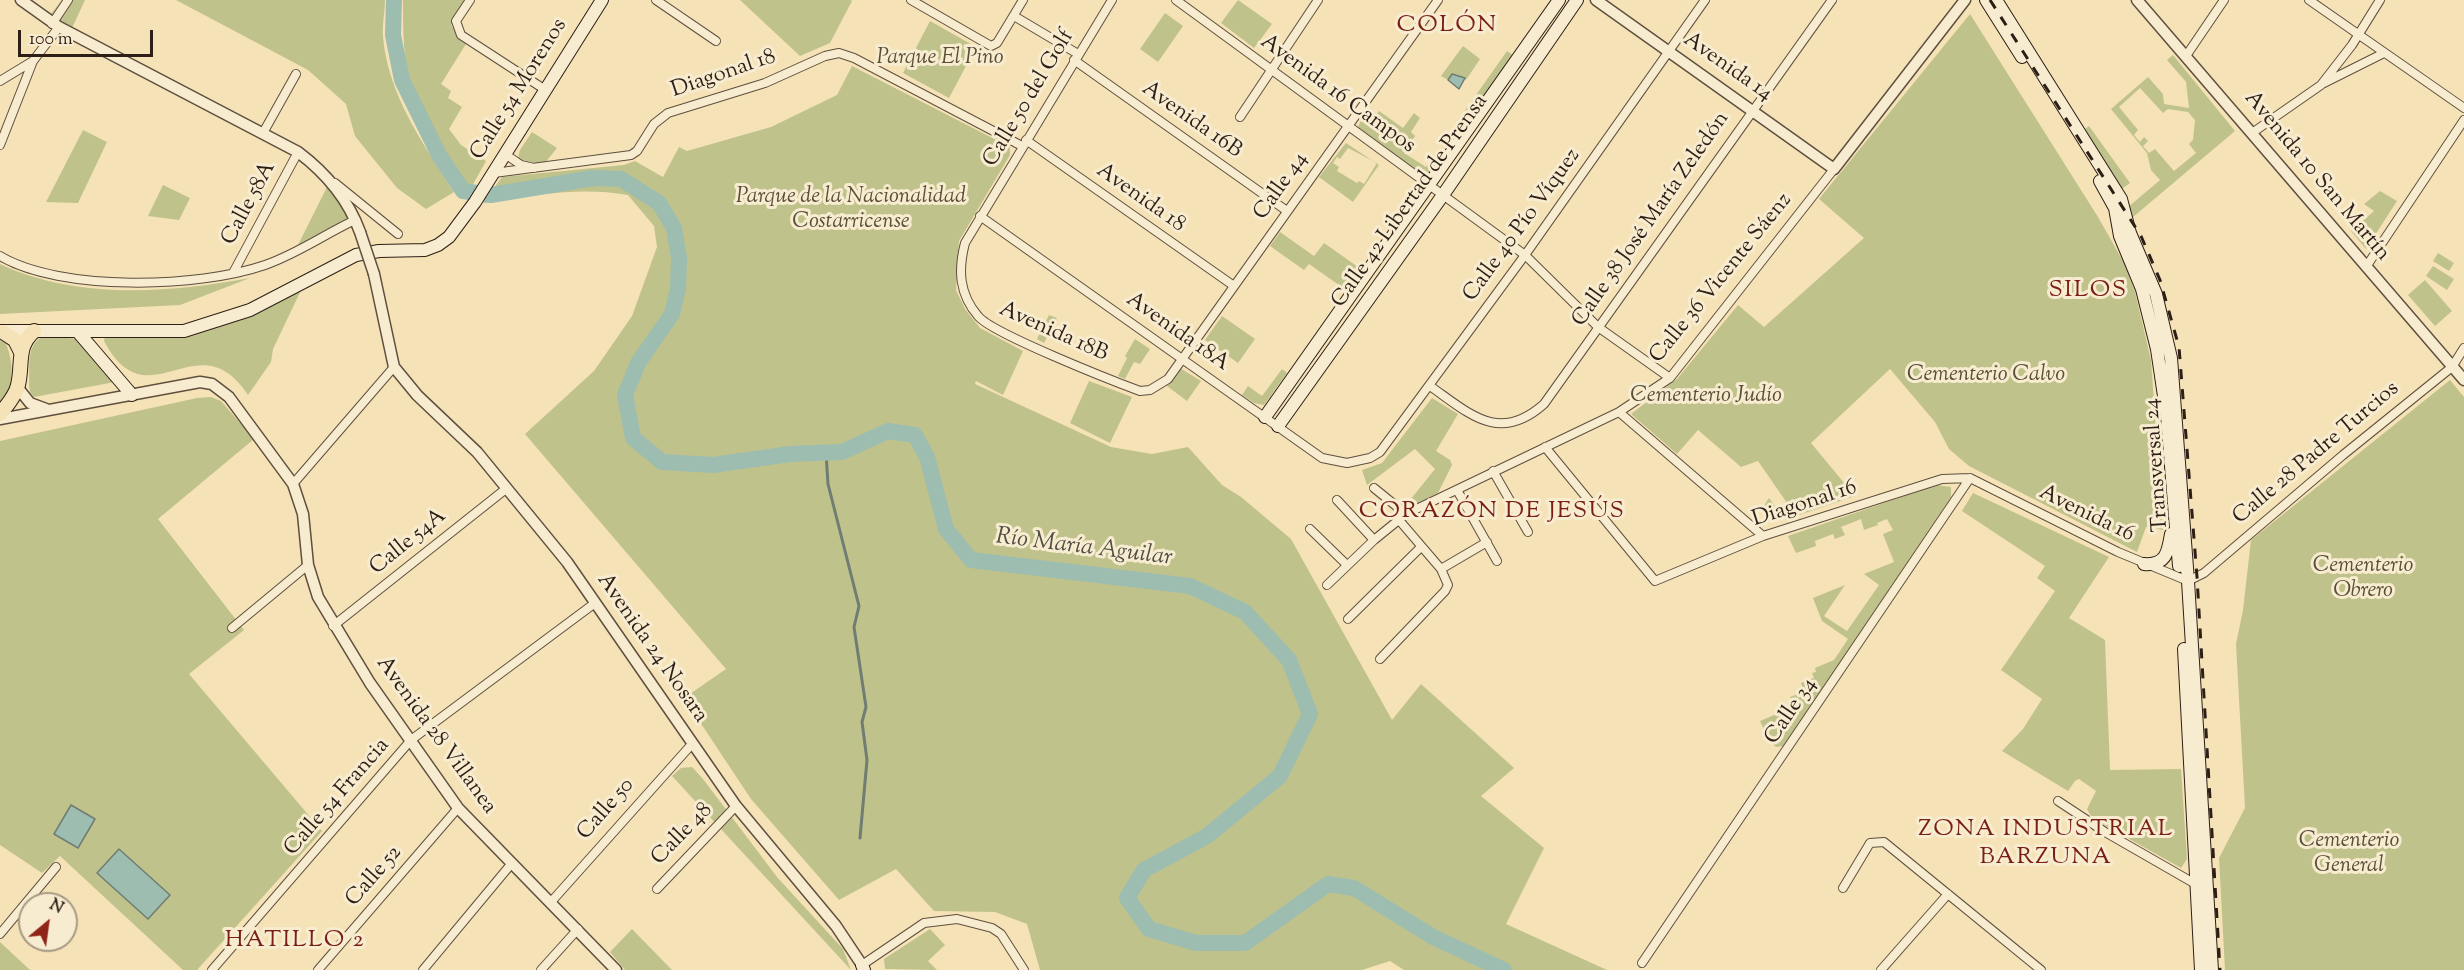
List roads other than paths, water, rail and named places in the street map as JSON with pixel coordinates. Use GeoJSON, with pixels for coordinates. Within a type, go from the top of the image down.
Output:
{"type":"FeatureCollection","features":[{"type":"Feature","properties":{"kind":"highway"},"geometry":{"type":"LineString","coordinates":[[2,332],[15,340],[21,352]]}},
{"type":"Feature","properties":{"kind":"highway"},"geometry":{"type":"LineString","coordinates":[[0,414],[18,388],[21,352],[26,338],[34,332]]}},
{"type":"Feature","properties":{"kind":"main road","name":"Calle 54 Morenos"},"geometry":{"type":"LineString","coordinates":[[2,332],[184,331],[219,322],[250,310],[356,255],[379,251],[424,250],[438,245],[449,237],[475,202],[602,0]]}},
{"type":"Feature","properties":{"kind":"main road","name":"Calle 42 Libertad de Prensa"},"geometry":{"type":"LineString","coordinates":[[1265,417],[1559,0]]}},
{"type":"Feature","properties":{"kind":"main road","name":"Calle 42 Libertad de Prensa"},"geometry":{"type":"LineString","coordinates":[[1278,426],[1443,195],[1576,0]]}},
{"type":"Feature","properties":{"kind":"main road","name":"Transversal 24"},"geometry":{"type":"LineString","coordinates":[[1986,0],[2113,201],[2120,236],[2150,314],[2171,416],[2184,580],[2201,887],[2201,970]]}},
{"type":"Feature","properties":{"kind":"main road","name":"Transversal 24"},"geometry":{"type":"LineString","coordinates":[[1995,0],[2121,199],[2130,233],[2151,280],[2167,334],[2174,519],[2184,580]]}},
{"type":"Feature","properties":{"kind":"main road"},"geometry":{"type":"LineString","coordinates":[[78,332],[132,395]]}},
{"type":"Feature","properties":{"kind":"main road"},"geometry":{"type":"LineString","coordinates":[[2144,564],[2159,563],[2166,556],[2174,519]]}},
{"type":"Feature","properties":{"kind":"main road","name":"Transversal 24"},"geometry":{"type":"LineString","coordinates":[[2201,887],[2212,970]]}},
{"type":"Feature","properties":{"kind":"street"},"geometry":{"type":"LineString","coordinates":[[21,0],[56,26],[298,152],[398,234]]}},
{"type":"Feature","properties":{"kind":"street"},"geometry":{"type":"LineString","coordinates":[[0,145],[33,62],[56,26],[68,0]]}},
{"type":"Feature","properties":{"kind":"street"},"geometry":{"type":"LineString","coordinates":[[470,0],[456,25],[461,35],[544,89]]}},
{"type":"Feature","properties":{"kind":"street"},"geometry":{"type":"LineString","coordinates":[[656,0],[716,41]]}},
{"type":"Feature","properties":{"kind":"street"},"geometry":{"type":"LineString","coordinates":[[911,0],[991,46],[997,43],[1023,0]]}},
{"type":"Feature","properties":{"kind":"street","name":"Calle 50 del Golf"},"geometry":{"type":"LineString","coordinates":[[980,216],[1112,0]]}},
{"type":"Feature","properties":{"kind":"street","name":"Avenida 16 Campos"},"geometry":{"type":"LineString","coordinates":[[1176,0],[1525,255],[1598,327],[1670,378]]}},
{"type":"Feature","properties":{"kind":"street"},"geometry":{"type":"LineString","coordinates":[[1240,117],[1318,0]]}},
{"type":"Feature","properties":{"kind":"street","name":"Calle 44"},"geometry":{"type":"LineString","coordinates":[[1150,390],[1168,379],[1438,0]]}},
{"type":"Feature","properties":{"kind":"street","name":"Avenida 14"},"geometry":{"type":"LineString","coordinates":[[1596,0],[1834,169]]}},
{"type":"Feature","properties":{"kind":"street","name":"Calle 40 Pío Víquez"},"geometry":{"type":"LineString","coordinates":[[1359,462],[1380,452],[1430,386],[1705,0]]}},
{"type":"Feature","properties":{"kind":"street","name":"Calle 38 José María Zeledón"},"geometry":{"type":"LineString","coordinates":[[1430,386],[1478,419],[1493,424],[1525,419],[1544,404],[1832,0]]}},
{"type":"Feature","properties":{"kind":"street","name":"Calle 36 Vicente Sáenz"},"geometry":{"type":"LineString","coordinates":[[1327,585],[1374,540],[1403,517],[1493,471],[1619,412],[1670,378],[1965,0]]}},
{"type":"Feature","properties":{"kind":"street","name":"Avenida 10 San Martín"},"geometry":{"type":"LineString","coordinates":[[2137,0],[2464,380]]}},
{"type":"Feature","properties":{"kind":"street"},"geometry":{"type":"LineString","coordinates":[[2186,56],[2224,0]]}},
{"type":"Feature","properties":{"kind":"street"},"geometry":{"type":"LineString","coordinates":[[2308,0],[2464,108]]}},
{"type":"Feature","properties":{"kind":"street"},"geometry":{"type":"LineString","coordinates":[[2321,85],[2380,0]]}},
{"type":"Feature","properties":{"kind":"street","name":"Avenida 16B"},"geometry":{"type":"LineString","coordinates":[[1014,16],[1076,57],[1287,211]]}},
{"type":"Feature","properties":{"kind":"street","name":"Avenida 18"},"geometry":{"type":"LineString","coordinates":[[839,53],[854,57],[1024,143],[1234,286]]}},
{"type":"Feature","properties":{"kind":"street","name":"Diagonal 18"},"geometry":{"type":"LineString","coordinates":[[491,178],[630,155],[638,151],[654,124],[668,113],[737,93],[825,56],[839,53]]}},
{"type":"Feature","properties":{"kind":"street"},"geometry":{"type":"LineString","coordinates":[[2252,133],[2321,85],[2384,53]]}},
{"type":"Feature","properties":{"kind":"street"},"geometry":{"type":"LineString","coordinates":[[0,81],[33,62]]}},
{"type":"Feature","properties":{"kind":"street"},"geometry":{"type":"LineString","coordinates":[[263,133],[296,74]]}},
{"type":"Feature","properties":{"kind":"street"},"geometry":{"type":"LineString","coordinates":[[2366,267],[2464,120]]}},
{"type":"Feature","properties":{"kind":"street","name":"Calle 58A"},"geometry":{"type":"LineString","coordinates":[[233,273],[298,152]]}},
{"type":"Feature","properties":{"kind":"street"},"geometry":{"type":"LineString","coordinates":[[505,154],[521,165],[541,169]]}},
{"type":"Feature","properties":{"kind":"street"},"geometry":{"type":"LineString","coordinates":[[293,484],[394,367],[374,274],[356,220],[328,178]]}},
{"type":"Feature","properties":{"kind":"street","name":"Avenida 18A"},"geometry":{"type":"LineString","coordinates":[[980,216],[1328,460],[1359,462]]}},
{"type":"Feature","properties":{"kind":"street","name":"Avenida 18B"},"geometry":{"type":"LineString","coordinates":[[980,216],[965,243],[960,275],[963,291],[978,317],[987,325],[1125,386],[1140,391],[1150,390]]}},
{"type":"Feature","properties":{"kind":"street"},"geometry":{"type":"LineString","coordinates":[[0,256],[12,263],[53,276],[96,281],[184,279],[233,273],[290,255],[356,220]]}},
{"type":"Feature","properties":{"kind":"street","name":"Calle 28 Padre Turcios"},"geometry":{"type":"LineString","coordinates":[[2184,580],[2205,573],[2384,421],[2452,367],[2464,348]]}},
{"type":"Feature","properties":{"kind":"street","name":"Avenida 24 Nosara"},"geometry":{"type":"LineString","coordinates":[[394,367],[417,395],[477,452],[567,562],[736,806],[836,926],[863,967]]}},
{"type":"Feature","properties":{"kind":"street","name":"Avenida 28 Villanea"},"geometry":{"type":"LineString","coordinates":[[0,419],[200,381],[212,384],[229,397],[293,484],[303,514],[308,565],[318,597],[333,626],[458,808],[616,970]]}},
{"type":"Feature","properties":{"kind":"street"},"geometry":{"type":"LineString","coordinates":[[18,388],[30,404],[49,410]]}},
{"type":"Feature","properties":{"kind":"street"},"geometry":{"type":"LineString","coordinates":[[1619,412],[1763,536]]}},
{"type":"Feature","properties":{"kind":"street","name":"Diagonal 16"},"geometry":{"type":"LineString","coordinates":[[1545,447],[1655,581],[1763,536],[1942,479],[1970,478]]}},
{"type":"Feature","properties":{"kind":"street"},"geometry":{"type":"LineString","coordinates":[[1493,471],[1528,532]]}},
{"type":"Feature","properties":{"kind":"street"},"geometry":{"type":"LineString","coordinates":[[285,473],[302,473]]}},
{"type":"Feature","properties":{"kind":"street","name":"Avenida 16"},"geometry":{"type":"LineString","coordinates":[[1970,478],[2144,564],[2184,580]]}},
{"type":"Feature","properties":{"kind":"street","name":"Calle 34"},"geometry":{"type":"LineString","coordinates":[[1642,963],[1783,758],[1970,478]]}},
{"type":"Feature","properties":{"kind":"street","name":"Calle 54A"},"geometry":{"type":"LineString","coordinates":[[333,626],[507,488]]}},
{"type":"Feature","properties":{"kind":"street"},"geometry":{"type":"LineString","coordinates":[[1374,488],[1403,517],[1421,547],[1442,569],[1448,585],[1445,591],[1380,659]]}},
{"type":"Feature","properties":{"kind":"street"},"geometry":{"type":"LineString","coordinates":[[1458,490],[1497,561]]}},
{"type":"Feature","properties":{"kind":"street"},"geometry":{"type":"LineString","coordinates":[[1337,500],[1374,540]]}},
{"type":"Feature","properties":{"kind":"street"},"geometry":{"type":"LineString","coordinates":[[1310,529],[1347,565]]}},
{"type":"Feature","properties":{"kind":"street"},"geometry":{"type":"LineString","coordinates":[[1442,569],[1487,542]]}},
{"type":"Feature","properties":{"kind":"street"},"geometry":{"type":"LineString","coordinates":[[1348,619],[1421,547]]}},
{"type":"Feature","properties":{"kind":"street"},"geometry":{"type":"LineString","coordinates":[[232,628],[308,565]]}},
{"type":"Feature","properties":{"kind":"street","name":"Calle 54 Francia"},"geometry":{"type":"LineString","coordinates":[[214,969],[411,740],[595,603]]}},
{"type":"Feature","properties":{"kind":"street","name":"Calle 50"},"geometry":{"type":"LineString","coordinates":[[551,902],[692,744]]}},
{"type":"Feature","properties":{"kind":"street"},"geometry":{"type":"LineString","coordinates":[[2058,801],[2105,832],[2201,887]]}},
{"type":"Feature","properties":{"kind":"street","name":"Calle 48"},"geometry":{"type":"LineString","coordinates":[[657,889],[736,806]]}},
{"type":"Feature","properties":{"kind":"street","name":"Calle 52"},"geometry":{"type":"LineString","coordinates":[[318,970],[458,808]]}},
{"type":"Feature","properties":{"kind":"street"},"geometry":{"type":"LineString","coordinates":[[1843,888],[1867,847],[1874,841],[1884,842],[2041,970]]}},
{"type":"Feature","properties":{"kind":"street"},"geometry":{"type":"LineString","coordinates":[[423,970],[512,863]]}},
{"type":"Feature","properties":{"kind":"street"},"geometry":{"type":"LineString","coordinates":[[0,934],[56,867]]}},
{"type":"Feature","properties":{"kind":"street"},"geometry":{"type":"LineString","coordinates":[[1881,970],[1948,894]]}},
{"type":"Feature","properties":{"kind":"street"},"geometry":{"type":"LineString","coordinates":[[863,967],[924,923],[957,919],[982,923],[1001,934],[1024,970]]}},
{"type":"Feature","properties":{"kind":"street"},"geometry":{"type":"LineString","coordinates":[[542,970],[578,929]]}},
{"type":"Feature","properties":{"kind":"waterway","name":"Río María Aguilar"},"geometry":{"type":"LineString","coordinates":[[394,0],[393,35],[402,80],[439,155],[463,191],[491,195],[593,178],[621,179],[659,203],[674,228],[679,258],[678,289],[672,314],[638,363],[625,395],[633,438],[662,462],[713,465],[790,454],[842,452],[888,431],[915,435],[927,457],[946,529],[971,560],[1190,586],[1245,612],[1289,660],[1310,714],[1280,776],[1207,836],[1144,870],[1127,898],[1149,929],[1196,943],[1245,943],[1328,884],[1354,888],[1433,937],[1504,970]]}},
{"type":"Feature","properties":{"kind":"waterway"},"geometry":{"type":"LineString","coordinates":[[826,453],[828,484],[859,606],[854,627],[866,707],[862,722],[867,760],[860,838]]}},
{"type":"Feature","properties":{"kind":"railway"},"geometry":{"type":"LineString","coordinates":[[1990,0],[2141,236],[2160,280],[2179,347],[2197,577],[2220,970]]}},
{"type":"Feature","properties":{"kind":"district","name":"COLÓN"},"geometry":{"type":"Point","coordinates":[1447,27]}},
{"type":"Feature","properties":{"kind":"district","name":"SILOS"},"geometry":{"type":"Point","coordinates":[2088,292]}},
{"type":"Feature","properties":{"kind":"district","name":"CORAZÓN DE JESÚS"},"geometry":{"type":"Point","coordinates":[1492,513]}},
{"type":"Feature","properties":{"kind":"district","name":"ZONA INDUSTRIAL BARZUNA"},"geometry":{"type":"Point","coordinates":[2046,845]}},
{"type":"Feature","properties":{"kind":"district","name":"HATILLO 2"},"geometry":{"type":"Point","coordinates":[295,942]}},
{"type":"Feature","properties":{"kind":"park label","name":"Parque El Pino"},"geometry":{"type":"Point","coordinates":[940,59]}},
{"type":"Feature","properties":{"kind":"park label","name":"Parque de la Nacionalidad Costarricense"},"geometry":{"type":"Point","coordinates":[851,210]}},
{"type":"Feature","properties":{"kind":"park label","name":"Cementerio Calvo"},"geometry":{"type":"Point","coordinates":[1986,376]}},
{"type":"Feature","properties":{"kind":"park label","name":"Cementerio Judío"},"geometry":{"type":"Point","coordinates":[1706,397]}},
{"type":"Feature","properties":{"kind":"park label","name":"Cementerio Obrero"},"geometry":{"type":"Point","coordinates":[2363,580]}},
{"type":"Feature","properties":{"kind":"park label","name":"Cementerio General"},"geometry":{"type":"Point","coordinates":[2349,854]}}]}
